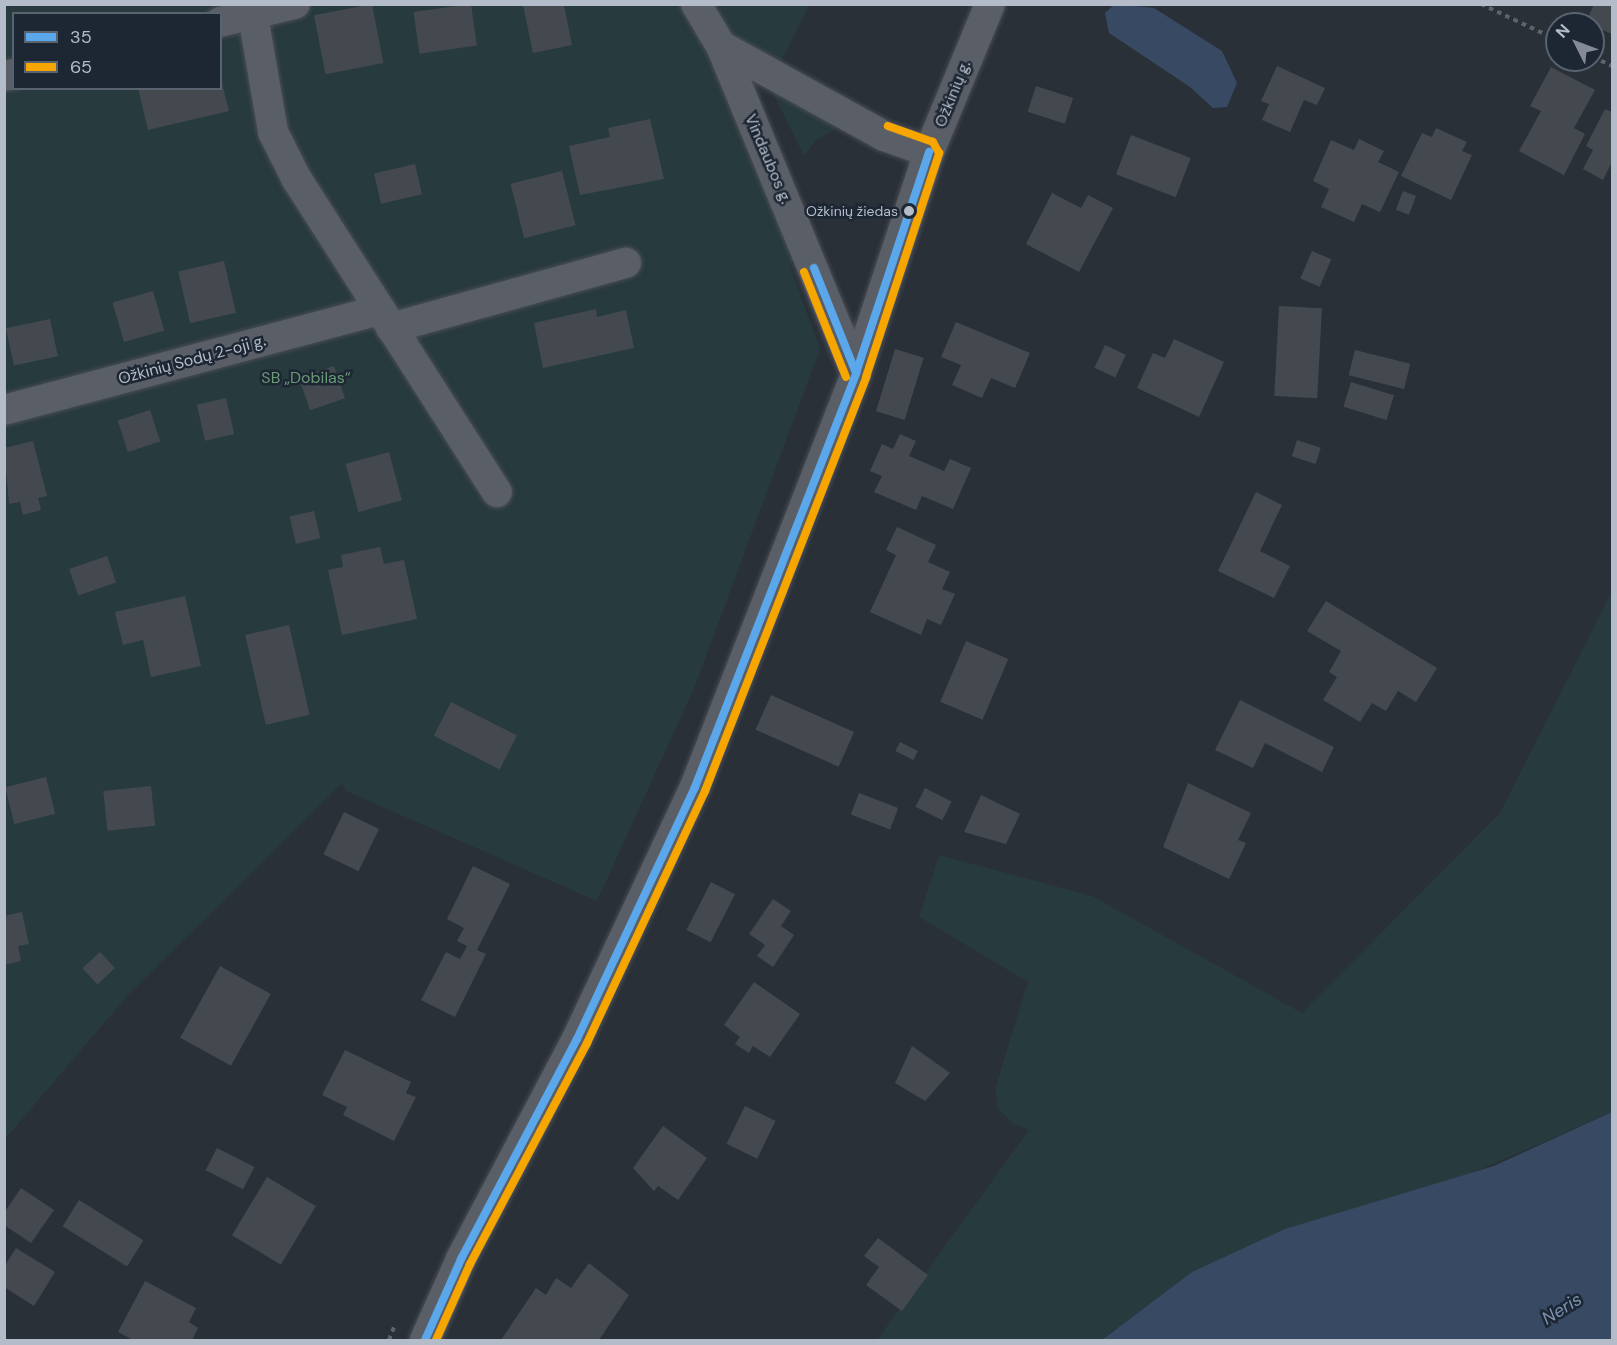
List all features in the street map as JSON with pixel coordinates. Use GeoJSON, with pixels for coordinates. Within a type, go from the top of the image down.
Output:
{"type":"FeatureCollection","features":[{"type":"Feature","properties":{"kind":"street"},"geometry":{"type":"LineString","coordinates":[[222,21],[252,10],[296,4]]}},
{"type":"Feature","properties":{"kind":"street","name":"Vindaubos g."},"geometry":{"type":"LineString","coordinates":[[696,4],[721,46],[856,373]]}},
{"type":"Feature","properties":{"kind":"street","name":"Ožkinių g."},"geometry":{"type":"LineString","coordinates":[[425,1341],[461,1259],[577,1039],[695,787],[856,373],[929,152],[990,4]]}},
{"type":"Feature","properties":{"kind":"street"},"geometry":{"type":"LineString","coordinates":[[252,10],[273,132],[296,178],[497,492]]}},
{"type":"Feature","properties":{"kind":"street"},"geometry":{"type":"LineString","coordinates":[[721,46],[884,136],[929,152]]}},
{"type":"Feature","properties":{"kind":"street","name":"Ožkinių Sodų 2-oji g."},"geometry":{"type":"LineString","coordinates":[[4,410],[626,263]]}},
{"type":"Feature","properties":{"kind":"path"},"geometry":{"type":"LineString","coordinates":[[1480,4],[1545,34]]}},
{"type":"Feature","properties":{"kind":"path"},"geometry":{"type":"LineString","coordinates":[[388,1341],[397,1321]]}},
{"type":"Feature","properties":{"kind":"green space","name":"SB „Dobilas“"},"geometry":{"type":"Polygon","coordinates":[[[5,5],[809,5],[778,67],[730,35],[796,253],[790,266],[820,349],[695,686],[597,901],[346,791],[342,783],[128,995],[5,1139],[5,5]]]}},
{"type":"Feature","properties":{"kind":"green space"},"geometry":{"type":"Polygon","coordinates":[[[769,85],[841,126],[815,141],[804,156],[769,85]]]}},
{"type":"Feature","properties":{"kind":"green space"},"geometry":{"type":"Polygon","coordinates":[[[1612,591],[1612,1112],[1113,1330],[1102,1340],[877,1340],[1029,1130],[1013,1124],[998,1108],[995,1089],[1028,982],[919,917],[939,855],[1092,896],[1302,1013],[1500,813],[1612,591]]]}},
{"type":"Feature","properties":{"kind":"water"},"geometry":{"type":"Polygon","coordinates":[[[1115,4],[1154,8],[1222,51],[1237,83],[1227,107],[1213,108],[1190,87],[1109,33],[1105,13],[1115,4]]]}},
{"type":"Feature","properties":{"kind":"water","name":"Neris"},"geometry":{"type":"Polygon","coordinates":[[[1612,1112],[1612,1340],[1102,1340],[1192,1272],[1285,1229],[1494,1166],[1612,1112]]]}},
{"type":"Feature","properties":{"kind":"building"},"geometry":{"type":"Polygon","coordinates":[[[372,4],[383,63],[326,74],[314,15],[372,4]]]}},
{"type":"Feature","properties":{"kind":"building"},"geometry":{"type":"Polygon","coordinates":[[[471,4],[477,46],[419,54],[414,12],[471,4]]]}},
{"type":"Feature","properties":{"kind":"building"},"geometry":{"type":"Polygon","coordinates":[[[1594,4],[1612,4],[1612,34],[1605,31],[1605,12],[1591,12],[1594,4]]]}},
{"type":"Feature","properties":{"kind":"building"},"geometry":{"type":"Polygon","coordinates":[[[523,5],[564,5],[572,45],[533,53],[523,5]]]}},
{"type":"Feature","properties":{"kind":"building"},"geometry":{"type":"Polygon","coordinates":[[[1277,66],[1325,88],[1317,105],[1304,100],[1290,132],[1262,120],[1269,104],[1261,101],[1277,66]]]}},
{"type":"Feature","properties":{"kind":"building"},"geometry":{"type":"Polygon","coordinates":[[[1548,72],[1561,72],[1595,90],[1574,128],[1585,134],[1564,175],[1519,151],[1541,111],[1530,106],[1548,72]]]}},
{"type":"Feature","properties":{"kind":"building"},"geometry":{"type":"Polygon","coordinates":[[[222,83],[229,111],[148,130],[138,90],[222,90],[222,83]]]}},
{"type":"Feature","properties":{"kind":"building"},"geometry":{"type":"Polygon","coordinates":[[[1036,86],[1073,98],[1065,124],[1028,112],[1036,86]]]}},
{"type":"Feature","properties":{"kind":"building"},"geometry":{"type":"Polygon","coordinates":[[[1605,109],[1612,112],[1612,162],[1603,180],[1583,169],[1593,150],[1586,146],[1605,109]]]}},
{"type":"Feature","properties":{"kind":"building"},"geometry":{"type":"Polygon","coordinates":[[[650,119],[664,179],[580,195],[569,146],[610,137],[608,128],[650,119]]]}},
{"type":"Feature","properties":{"kind":"building"},"geometry":{"type":"Polygon","coordinates":[[[1436,128],[1467,142],[1462,151],[1472,155],[1451,200],[1401,176],[1422,133],[1432,137],[1436,128]]]}},
{"type":"Feature","properties":{"kind":"building"},"geometry":{"type":"Polygon","coordinates":[[[1131,135],[1191,158],[1176,197],[1116,174],[1131,135]]]}},
{"type":"Feature","properties":{"kind":"building"},"geometry":{"type":"Polygon","coordinates":[[[1359,139],[1384,151],[1378,162],[1399,172],[1380,212],[1362,204],[1354,222],[1321,207],[1329,189],[1313,181],[1331,140],[1354,150],[1359,139]]]}},
{"type":"Feature","properties":{"kind":"building"},"geometry":{"type":"Polygon","coordinates":[[[415,164],[422,194],[381,204],[374,173],[415,164]]]}},
{"type":"Feature","properties":{"kind":"building"},"geometry":{"type":"Polygon","coordinates":[[[562,171],[576,225],[524,238],[511,184],[562,171]]]}},
{"type":"Feature","properties":{"kind":"building"},"geometry":{"type":"Polygon","coordinates":[[[1403,191],[1416,196],[1409,215],[1396,210],[1403,191]]]}},
{"type":"Feature","properties":{"kind":"building"},"geometry":{"type":"Polygon","coordinates":[[[1052,193],[1081,208],[1088,195],[1113,208],[1079,272],[1026,244],[1052,193]]]}},
{"type":"Feature","properties":{"kind":"building"},"geometry":{"type":"Polygon","coordinates":[[[1312,251],[1331,259],[1320,287],[1300,279],[1312,251]]]}},
{"type":"Feature","properties":{"kind":"building"},"geometry":{"type":"Polygon","coordinates":[[[224,261],[236,313],[190,323],[178,272],[224,261]]]}},
{"type":"Feature","properties":{"kind":"building"},"geometry":{"type":"Polygon","coordinates":[[[153,291],[164,330],[124,342],[113,303],[153,291]]]}},
{"type":"Feature","properties":{"kind":"building"},"geometry":{"type":"Polygon","coordinates":[[[1279,306],[1322,308],[1317,398],[1274,396],[1279,306]]]}},
{"type":"Feature","properties":{"kind":"building"},"geometry":{"type":"Polygon","coordinates":[[[596,309],[597,317],[626,310],[634,348],[543,368],[534,323],[596,309]]]}},
{"type":"Feature","properties":{"kind":"building"},"geometry":{"type":"Polygon","coordinates":[[[50,319],[58,356],[14,366],[6,328],[50,319]]]}},
{"type":"Feature","properties":{"kind":"building"},"geometry":{"type":"Polygon","coordinates":[[[956,322],[1030,353],[1015,388],[991,378],[982,398],[952,385],[961,365],[941,357],[956,322]]]}},
{"type":"Feature","properties":{"kind":"building"},"geometry":{"type":"Polygon","coordinates":[[[1174,339],[1224,362],[1199,417],[1137,388],[1153,353],[1165,358],[1174,339]]]}},
{"type":"Feature","properties":{"kind":"building"},"geometry":{"type":"Polygon","coordinates":[[[1105,345],[1126,355],[1115,377],[1094,368],[1105,345]]]}},
{"type":"Feature","properties":{"kind":"building"},"geometry":{"type":"Polygon","coordinates":[[[895,349],[924,358],[905,420],[876,411],[895,349]]]}},
{"type":"Feature","properties":{"kind":"building"},"geometry":{"type":"Polygon","coordinates":[[[1355,350],[1410,364],[1404,389],[1349,375],[1355,350]]]}},
{"type":"Feature","properties":{"kind":"building"},"geometry":{"type":"Polygon","coordinates":[[[334,366],[345,398],[310,410],[299,378],[334,366]]]}},
{"type":"Feature","properties":{"kind":"building"},"geometry":{"type":"Polygon","coordinates":[[[1351,382],[1394,395],[1386,420],[1343,407],[1351,382]]]}},
{"type":"Feature","properties":{"kind":"building"},"geometry":{"type":"Polygon","coordinates":[[[226,398],[234,434],[205,441],[197,405],[226,398]]]}},
{"type":"Feature","properties":{"kind":"building"},"geometry":{"type":"Polygon","coordinates":[[[150,410],[160,441],[128,452],[118,421],[150,410]]]}},
{"type":"Feature","properties":{"kind":"building"},"geometry":{"type":"Polygon","coordinates":[[[900,434],[916,441],[909,456],[944,471],[950,459],[971,468],[953,509],[922,496],[916,510],[874,492],[882,476],[870,471],[882,444],[893,449],[900,434]]]}},
{"type":"Feature","properties":{"kind":"building"},"geometry":{"type":"Polygon","coordinates":[[[1297,440],[1321,448],[1316,464],[1292,456],[1297,440]]]}},
{"type":"Feature","properties":{"kind":"building"},"geometry":{"type":"Polygon","coordinates":[[[33,441],[47,496],[38,498],[41,510],[23,515],[20,502],[9,504],[4,448],[33,441]]]}},
{"type":"Feature","properties":{"kind":"building"},"geometry":{"type":"Polygon","coordinates":[[[389,452],[402,500],[358,512],[346,464],[389,452]]]}},
{"type":"Feature","properties":{"kind":"building"},"geometry":{"type":"Polygon","coordinates":[[[1256,492],[1282,505],[1260,551],[1290,566],[1274,598],[1218,571],[1256,492]]]}},
{"type":"Feature","properties":{"kind":"building"},"geometry":{"type":"Polygon","coordinates":[[[314,511],[320,538],[296,544],[290,517],[314,511]]]}},
{"type":"Feature","properties":{"kind":"building"},"geometry":{"type":"Polygon","coordinates":[[[897,527],[936,545],[928,562],[950,572],[942,589],[955,594],[941,625],[927,619],[921,635],[870,612],[896,555],[886,550],[897,527]]]}},
{"type":"Feature","properties":{"kind":"building"},"geometry":{"type":"Polygon","coordinates":[[[380,547],[384,564],[404,560],[417,619],[342,635],[328,570],[343,567],[341,555],[380,547]]]}},
{"type":"Feature","properties":{"kind":"building"},"geometry":{"type":"Polygon","coordinates":[[[107,556],[116,582],[78,595],[69,569],[107,556]]]}},
{"type":"Feature","properties":{"kind":"building"},"geometry":{"type":"Polygon","coordinates":[[[185,596],[201,666],[151,677],[143,640],[123,645],[115,612],[185,596]]]}},
{"type":"Feature","properties":{"kind":"building"},"geometry":{"type":"Polygon","coordinates":[[[1326,601],[1437,668],[1416,702],[1398,691],[1386,711],[1372,703],[1360,722],[1323,700],[1337,677],[1329,672],[1341,651],[1307,631],[1326,601]]]}},
{"type":"Feature","properties":{"kind":"building"},"geometry":{"type":"Polygon","coordinates":[[[289,625],[310,715],[266,725],[245,635],[289,625]]]}},
{"type":"Feature","properties":{"kind":"building"},"geometry":{"type":"Polygon","coordinates":[[[966,641],[1008,659],[983,720],[940,702],[966,641]]]}},
{"type":"Feature","properties":{"kind":"building"},"geometry":{"type":"Polygon","coordinates":[[[771,695],[854,732],[839,767],[756,730],[771,695]]]}},
{"type":"Feature","properties":{"kind":"building"},"geometry":{"type":"Polygon","coordinates":[[[1240,700],[1334,747],[1322,772],[1265,743],[1253,768],[1215,750],[1240,700]]]}},
{"type":"Feature","properties":{"kind":"building"},"geometry":{"type":"Polygon","coordinates":[[[451,702],[517,736],[500,769],[434,736],[451,702]]]}},
{"type":"Feature","properties":{"kind":"building"},"geometry":{"type":"Polygon","coordinates":[[[900,742],[918,751],[913,760],[895,751],[900,742]]]}},
{"type":"Feature","properties":{"kind":"building"},"geometry":{"type":"Polygon","coordinates":[[[46,777],[55,814],[14,824],[5,787],[46,777]]]}},
{"type":"Feature","properties":{"kind":"building"},"geometry":{"type":"Polygon","coordinates":[[[1188,783],[1251,813],[1238,840],[1246,843],[1229,879],[1163,847],[1188,783]]]}},
{"type":"Feature","properties":{"kind":"building"},"geometry":{"type":"Polygon","coordinates":[[[151,786],[155,826],[107,831],[103,791],[151,786]]]}},
{"type":"Feature","properties":{"kind":"building"},"geometry":{"type":"Polygon","coordinates":[[[925,788],[952,802],[942,820],[915,807],[925,788]]]}},
{"type":"Feature","properties":{"kind":"building"},"geometry":{"type":"Polygon","coordinates":[[[859,793],[898,808],[890,830],[851,814],[859,793]]]}},
{"type":"Feature","properties":{"kind":"building"},"geometry":{"type":"Polygon","coordinates":[[[981,795],[1020,814],[1006,844],[964,832],[981,795]]]}},
{"type":"Feature","properties":{"kind":"building"},"geometry":{"type":"Polygon","coordinates":[[[344,812],[379,829],[358,871],[323,854],[344,812]]]}},
{"type":"Feature","properties":{"kind":"building"},"geometry":{"type":"Polygon","coordinates":[[[473,866],[510,884],[477,950],[486,954],[455,1017],[421,1000],[446,952],[460,959],[467,946],[457,941],[464,928],[447,919],[473,866]]]}},
{"type":"Feature","properties":{"kind":"building"},"geometry":{"type":"Polygon","coordinates":[[[711,882],[735,894],[711,942],[686,930],[711,882]]]}},
{"type":"Feature","properties":{"kind":"building"},"geometry":{"type":"Polygon","coordinates":[[[773,899],[791,911],[781,926],[794,935],[773,967],[757,956],[765,945],[749,934],[773,899]]]}},
{"type":"Feature","properties":{"kind":"building"},"geometry":{"type":"Polygon","coordinates":[[[22,912],[29,944],[18,946],[21,961],[4,965],[4,916],[22,912]]]}},
{"type":"Feature","properties":{"kind":"building"},"geometry":{"type":"Polygon","coordinates":[[[100,952],[115,968],[97,984],[82,968],[100,952]]]}},
{"type":"Feature","properties":{"kind":"building"},"geometry":{"type":"Polygon","coordinates":[[[220,966],[271,994],[231,1066],[180,1038],[220,966]]]}},
{"type":"Feature","properties":{"kind":"building"},"geometry":{"type":"Polygon","coordinates":[[[754,982],[800,1014],[770,1057],[753,1046],[749,1053],[735,1044],[740,1037],[724,1025],[754,982]]]}},
{"type":"Feature","properties":{"kind":"building"},"geometry":{"type":"Polygon","coordinates":[[[912,1046],[950,1073],[925,1101],[895,1083],[912,1046]]]}},
{"type":"Feature","properties":{"kind":"building"},"geometry":{"type":"Polygon","coordinates":[[[345,1050],[411,1082],[406,1093],[416,1097],[394,1141],[343,1115],[347,1107],[322,1095],[345,1050]]]}},
{"type":"Feature","properties":{"kind":"building"},"geometry":{"type":"Polygon","coordinates":[[[745,1106],[776,1121],[757,1159],[727,1144],[745,1106]]]}},
{"type":"Feature","properties":{"kind":"building"},"geometry":{"type":"Polygon","coordinates":[[[663,1126],[707,1158],[678,1200],[658,1186],[654,1191],[633,1168],[663,1126]]]}},
{"type":"Feature","properties":{"kind":"building"},"geometry":{"type":"Polygon","coordinates":[[[217,1148],[254,1167],[243,1189],[206,1170],[217,1148]]]}},
{"type":"Feature","properties":{"kind":"building"},"geometry":{"type":"Polygon","coordinates":[[[267,1177],[316,1206],[281,1265],[232,1235],[267,1177]]]}},
{"type":"Feature","properties":{"kind":"building"},"geometry":{"type":"Polygon","coordinates":[[[21,1188],[54,1210],[31,1243],[4,1225],[4,1213],[21,1188]]]}},
{"type":"Feature","properties":{"kind":"building"},"geometry":{"type":"Polygon","coordinates":[[[79,1200],[143,1240],[127,1267],[63,1226],[79,1200]]]}},
{"type":"Feature","properties":{"kind":"building"},"geometry":{"type":"Polygon","coordinates":[[[878,1238],[928,1275],[902,1311],[866,1285],[879,1267],[864,1256],[878,1238]]]}},
{"type":"Feature","properties":{"kind":"building"},"geometry":{"type":"Polygon","coordinates":[[[16,1248],[55,1272],[34,1306],[4,1287],[4,1267],[16,1248]]]}},
{"type":"Feature","properties":{"kind":"building"},"geometry":{"type":"Polygon","coordinates":[[[589,1263],[629,1295],[599,1340],[501,1340],[536,1288],[546,1295],[556,1278],[571,1288],[589,1263]]]}},
{"type":"Feature","properties":{"kind":"building"},"geometry":{"type":"Polygon","coordinates":[[[145,1281],[196,1308],[189,1322],[198,1328],[192,1340],[133,1340],[118,1332],[145,1281]]]}},
{"type":"Feature","properties":{"kind":"transit line","name":"65"},"geometry":{"type":"LineString","coordinates":[[436,1340],[470,1264],[587,1043],[705,791],[866,377],[939,153],[933,142],[888,126]]}},
{"type":"Feature","properties":{"kind":"transit line","name":"35"},"geometry":{"type":"LineString","coordinates":[[425,1340],[461,1259],[577,1039],[695,787],[856,373],[929,152]]}},
{"type":"Feature","properties":{"kind":"transit line","name":"35"},"geometry":{"type":"LineString","coordinates":[[814,268],[856,373]]}},
{"type":"Feature","properties":{"kind":"transit line","name":"65"},"geometry":{"type":"LineString","coordinates":[[804,272],[846,377]]}},
{"type":"Feature","properties":{"kind":"place","name":"Ožkinių žiedas"},"geometry":{"type":"Point","coordinates":[909,211]}}]}
